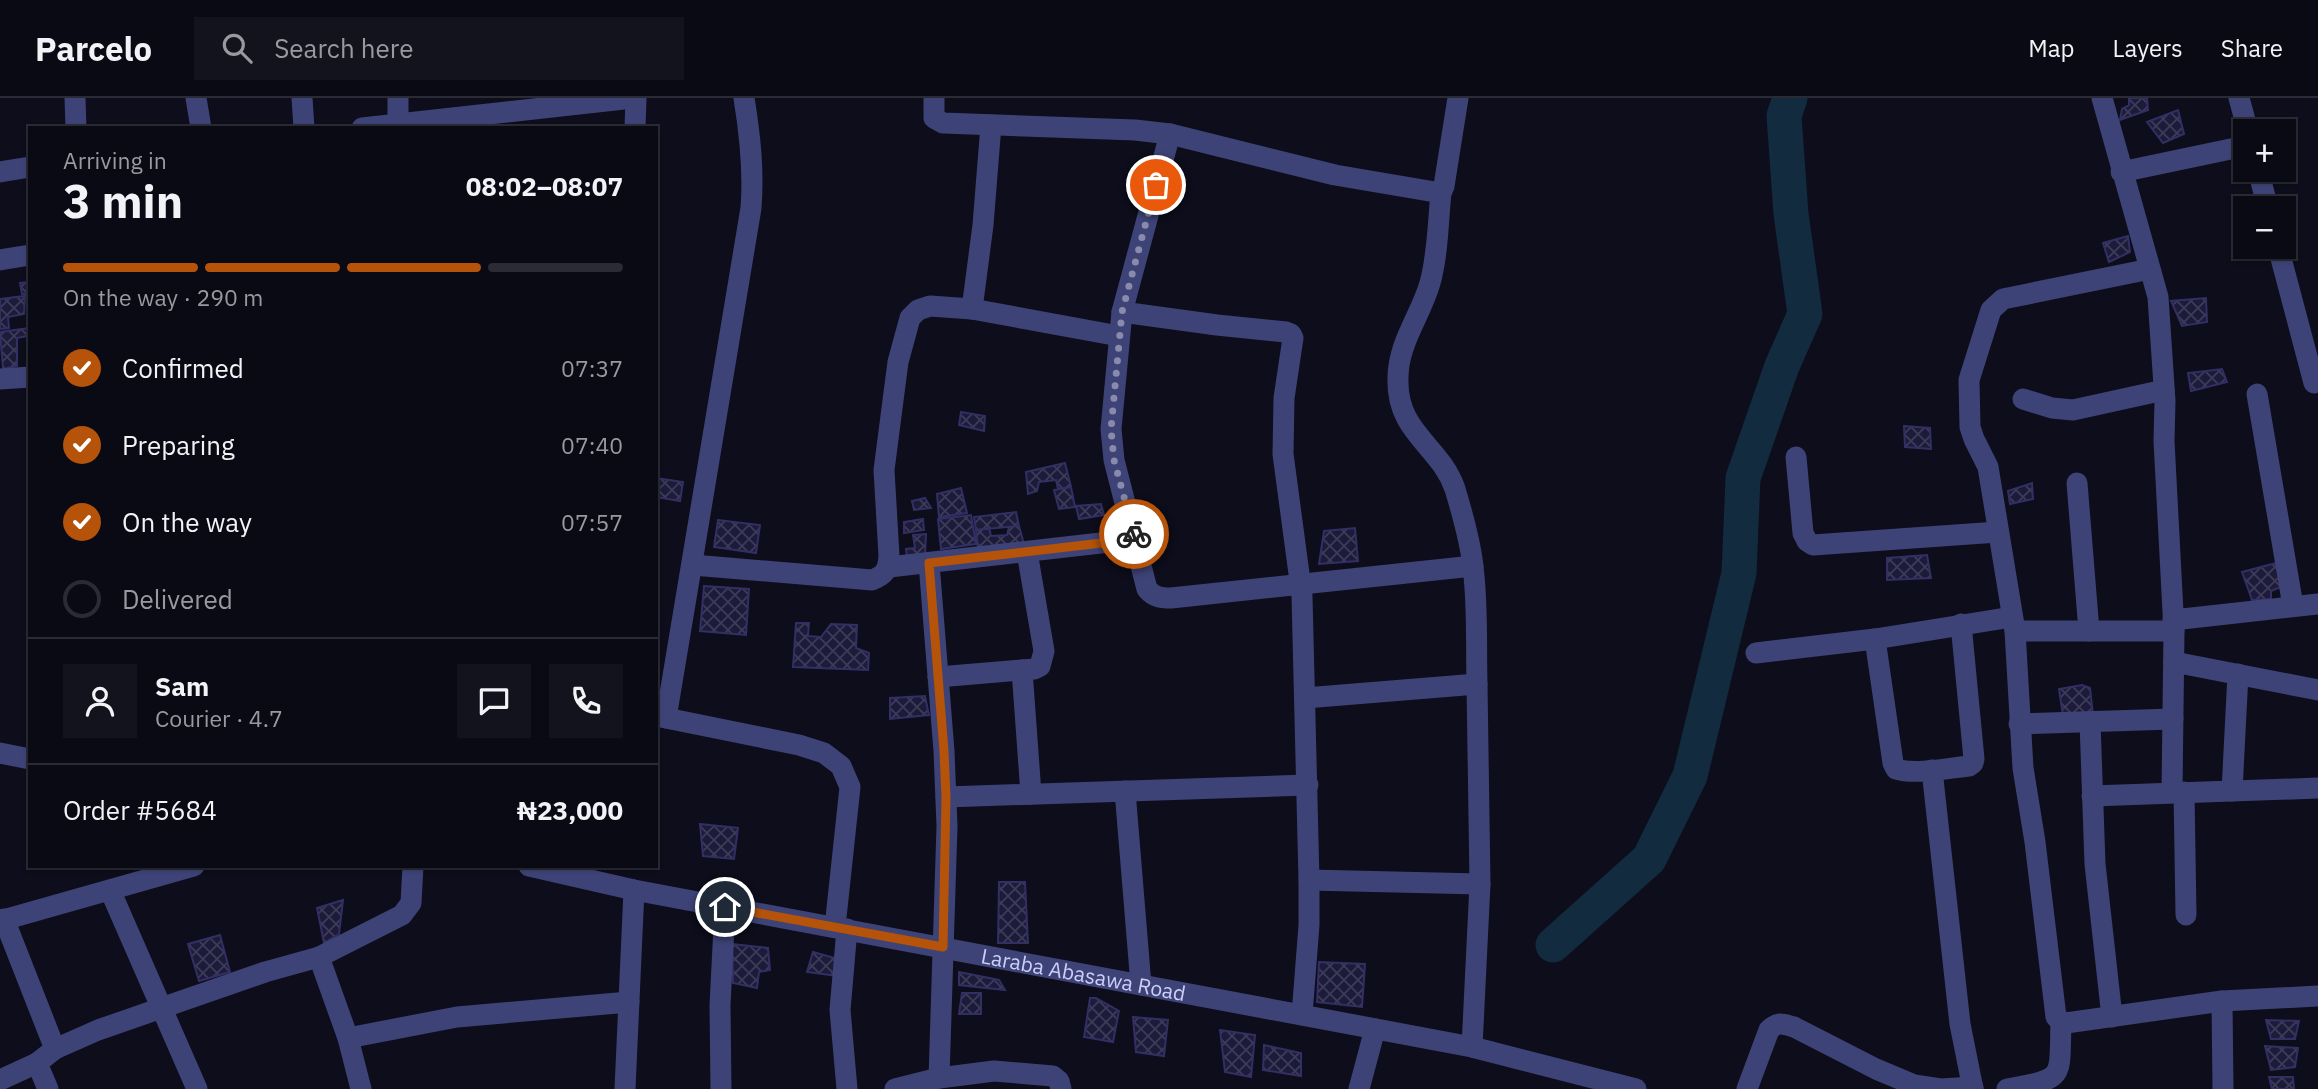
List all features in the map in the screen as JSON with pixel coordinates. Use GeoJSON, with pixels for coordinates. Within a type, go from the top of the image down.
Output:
{"type":"FeatureCollection","features":[{"type":"Feature","properties":{"kind":"street"},"geometry":{"type":"LineString","coordinates":[[75,98],[76,126]]}},
{"type":"Feature","properties":{"kind":"street"},"geometry":{"type":"LineString","coordinates":[[196,98],[201,126]]}},
{"type":"Feature","properties":{"kind":"street"},"geometry":{"type":"LineString","coordinates":[[302,98],[304,126]]}},
{"type":"Feature","properties":{"kind":"street"},"geometry":{"type":"LineString","coordinates":[[398,98],[398,126],[634,98],[635,126]]}},
{"type":"Feature","properties":{"kind":"street"},"geometry":{"type":"LineString","coordinates":[[744,98],[752,153],[751,208],[693,565],[661,717],[799,745],[824,753],[841,766],[850,787],[841,928],[840,1010],[847,1089]]}},
{"type":"Feature","properties":{"kind":"street"},"geometry":{"type":"LineString","coordinates":[[934,98],[934,118],[937,121],[1170,134],[1335,175],[1441,192]]}},
{"type":"Feature","properties":{"kind":"street"},"geometry":{"type":"LineString","coordinates":[[1458,98],[1441,192],[1435,262],[1430,284],[1402,348],[1398,379],[1402,411],[1416,435],[1441,462],[1454,488],[1473,566],[1480,884],[1472,1047]]}},
{"type":"Feature","properties":{"kind":"street"},"geometry":{"type":"LineString","coordinates":[[2102,98],[2158,297],[2174,625],[2173,719],[2186,915]]}},
{"type":"Feature","properties":{"kind":"street"},"geometry":{"type":"LineString","coordinates":[[2239,98],[2245,119]]}},
{"type":"Feature","properties":{"kind":"street"},"geometry":{"type":"LineString","coordinates":[[972,309],[983,225],[991,125]]}},
{"type":"Feature","properties":{"kind":"street"},"geometry":{"type":"LineString","coordinates":[[1170,134],[1122,312],[1112,439],[1114,460],[1147,589],[1159,598],[1473,566]]}},
{"type":"Feature","properties":{"kind":"street"},"geometry":{"type":"LineString","coordinates":[[2121,172],[2233,149]]}},
{"type":"Feature","properties":{"kind":"street"},"geometry":{"type":"LineString","coordinates":[[0,172],[28,167]]}},
{"type":"Feature","properties":{"kind":"street"},"geometry":{"type":"LineString","coordinates":[[0,260],[28,255]]}},
{"type":"Feature","properties":{"kind":"street"},"geometry":{"type":"LineString","coordinates":[[2281,259],[2314,383]]}},
{"type":"Feature","properties":{"kind":"street"},"geometry":{"type":"LineString","coordinates":[[2150,269],[2003,299],[1991,310],[1969,380],[1970,427],[1987,467],[2013,624],[2019,724],[2056,1017],[2066,1023],[2222,1001],[2318,996]]}},
{"type":"Feature","properties":{"kind":"street"},"geometry":{"type":"LineString","coordinates":[[693,565],[872,580],[884,575],[889,567],[884,470],[898,362],[910,318],[918,310],[930,306],[972,309],[1119,336]]}},
{"type":"Feature","properties":{"kind":"street"},"geometry":{"type":"LineString","coordinates":[[1122,312],[1291,334],[1293,346],[1284,398],[1283,454],[1300,584],[1310,880],[1302,1015]]}},
{"type":"Feature","properties":{"kind":"street"},"geometry":{"type":"LineString","coordinates":[[0,379],[28,377]]}},
{"type":"Feature","properties":{"kind":"street"},"geometry":{"type":"LineString","coordinates":[[2023,400],[2052,408],[2073,410],[2164,390]]}},
{"type":"Feature","properties":{"kind":"street"},"geometry":{"type":"LineString","coordinates":[[2258,394],[2293,606]]}},
{"type":"Feature","properties":{"kind":"street"},"geometry":{"type":"LineString","coordinates":[[1796,457],[1803,533],[1813,545],[1998,532]]}},
{"type":"Feature","properties":{"kind":"street"},"geometry":{"type":"LineString","coordinates":[[2077,483],[2089,631]]}},
{"type":"Feature","properties":{"kind":"street"},"geometry":{"type":"LineString","coordinates":[[889,567],[1136,539]]}},
{"type":"Feature","properties":{"kind":"street"},"geometry":{"type":"LineString","coordinates":[[938,677],[1034,669],[1040,666],[1044,651],[1027,552]]}},
{"type":"Feature","properties":{"kind":"street"},"geometry":{"type":"LineString","coordinates":[[929,563],[946,797],[939,1078]]}},
{"type":"Feature","properties":{"kind":"street"},"geometry":{"type":"LineString","coordinates":[[1756,653],[1875,639],[1961,624],[2013,624],[2089,631],[2174,625],[2318,604]]}},
{"type":"Feature","properties":{"kind":"street"},"geometry":{"type":"LineString","coordinates":[[1875,639],[1896,769],[1932,770],[1969,765],[1974,759],[1961,624]]}},
{"type":"Feature","properties":{"kind":"street"},"geometry":{"type":"LineString","coordinates":[[2174,662],[2318,690]]}},
{"type":"Feature","properties":{"kind":"street"},"geometry":{"type":"LineString","coordinates":[[1022,670],[1031,794]]}},
{"type":"Feature","properties":{"kind":"street"},"geometry":{"type":"LineString","coordinates":[[2232,791],[2238,674]]}},
{"type":"Feature","properties":{"kind":"street"},"geometry":{"type":"LineString","coordinates":[[1305,698],[1477,684]]}},
{"type":"Feature","properties":{"kind":"street"},"geometry":{"type":"LineString","coordinates":[[2019,724],[2173,719]]}},
{"type":"Feature","properties":{"kind":"street"},"geometry":{"type":"LineString","coordinates":[[2090,722],[2095,864],[2112,1017]]}},
{"type":"Feature","properties":{"kind":"street"},"geometry":{"type":"LineString","coordinates":[[0,754],[28,759]]}},
{"type":"Feature","properties":{"kind":"street"},"geometry":{"type":"LineString","coordinates":[[1747,1089],[1769,1030],[1781,1023],[1914,1085],[1941,1089],[1973,1088],[1960,1024],[1932,770]]}},
{"type":"Feature","properties":{"kind":"street"},"geometry":{"type":"LineString","coordinates":[[946,797],[1308,785]]}},
{"type":"Feature","properties":{"kind":"street"},"geometry":{"type":"LineString","coordinates":[[2092,796],[2318,788]]}},
{"type":"Feature","properties":{"kind":"street"},"geometry":{"type":"LineString","coordinates":[[1125,791],[1141,985]]}},
{"type":"Feature","properties":{"kind":"street"},"geometry":{"type":"LineString","coordinates":[[55,1049],[2,920],[119,881],[184,868]]}},
{"type":"Feature","properties":{"kind":"street"},"geometry":{"type":"LineString","coordinates":[[0,1080],[37,1063],[55,1049],[98,1030],[265,972],[319,957],[402,915],[411,903],[414,868]]}},
{"type":"Feature","properties":{"kind":"street","name":"Laraba Abasawa Road"},"geometry":{"type":"LineString","coordinates":[[537,868],[634,890],[1472,1047],[1636,1089]]}},
{"type":"Feature","properties":{"kind":"street"},"geometry":{"type":"LineString","coordinates":[[1310,880],[1480,884]]}},
{"type":"Feature","properties":{"kind":"street"},"geometry":{"type":"LineString","coordinates":[[119,881],[160,1007],[197,1089]]}},
{"type":"Feature","properties":{"kind":"street"},"geometry":{"type":"LineString","coordinates":[[625,1089],[634,890]]}},
{"type":"Feature","properties":{"kind":"street"},"geometry":{"type":"LineString","coordinates":[[721,1089],[720,1005],[725,907]]}},
{"type":"Feature","properties":{"kind":"street"},"geometry":{"type":"LineString","coordinates":[[319,957],[348,1038],[361,1089]]}},
{"type":"Feature","properties":{"kind":"street"},"geometry":{"type":"LineString","coordinates":[[2222,1001],[2223,1089]]}},
{"type":"Feature","properties":{"kind":"street"},"geometry":{"type":"LineString","coordinates":[[348,1038],[457,1017],[629,1002]]}},
{"type":"Feature","properties":{"kind":"street"},"geometry":{"type":"LineString","coordinates":[[2007,1089],[2042,1083],[2054,1077],[2059,1069],[2060,1021]]}},
{"type":"Feature","properties":{"kind":"street"},"geometry":{"type":"LineString","coordinates":[[1359,1089],[1375,1029]]}},
{"type":"Feature","properties":{"kind":"street"},"geometry":{"type":"LineString","coordinates":[[37,1063],[48,1089]]}},
{"type":"Feature","properties":{"kind":"street"},"geometry":{"type":"LineString","coordinates":[[895,1089],[939,1078],[994,1071],[1053,1076],[1059,1081],[1061,1089]]}},
{"type":"Feature","properties":{"kind":"building"},"geometry":{"type":"Polygon","coordinates":[[[2129,98],[2147,98],[2148,110],[2120,120],[2122,109],[2129,105],[2129,98]]]}},
{"type":"Feature","properties":{"kind":"building"},"geometry":{"type":"Polygon","coordinates":[[[2178,110],[2184,134],[2163,143],[2147,122],[2178,110]]]}},
{"type":"Feature","properties":{"kind":"building"},"geometry":{"type":"Polygon","coordinates":[[[2128,236],[2130,252],[2109,262],[2103,243],[2128,236]]]}},
{"type":"Feature","properties":{"kind":"building"},"geometry":{"type":"Polygon","coordinates":[[[28,282],[28,294],[22,294],[20,283],[28,282]]]}},
{"type":"Feature","properties":{"kind":"building"},"geometry":{"type":"Polygon","coordinates":[[[25,296],[24,314],[8,317],[9,328],[0,329],[0,299],[25,296]]]}},
{"type":"Feature","properties":{"kind":"building"},"geometry":{"type":"Polygon","coordinates":[[[2206,298],[2207,322],[2182,326],[2171,301],[2206,298]]]}},
{"type":"Feature","properties":{"kind":"building"},"geometry":{"type":"Polygon","coordinates":[[[28,328],[28,345],[27,336],[17,338],[17,366],[3,369],[0,332],[28,328]]]}},
{"type":"Feature","properties":{"kind":"building"},"geometry":{"type":"Polygon","coordinates":[[[2222,369],[2227,382],[2191,391],[2188,373],[2222,369]]]}},
{"type":"Feature","properties":{"kind":"building"},"geometry":{"type":"Polygon","coordinates":[[[961,412],[985,416],[984,431],[959,425],[961,412]]]}},
{"type":"Feature","properties":{"kind":"building"},"geometry":{"type":"Polygon","coordinates":[[[1904,426],[1930,428],[1931,449],[1905,447],[1904,426]]]}},
{"type":"Feature","properties":{"kind":"building"},"geometry":{"type":"Polygon","coordinates":[[[1065,463],[1071,487],[1058,489],[1056,480],[1039,482],[1037,491],[1028,494],[1026,472],[1065,463]]]}},
{"type":"Feature","properties":{"kind":"building"},"geometry":{"type":"Polygon","coordinates":[[[658,478],[683,482],[680,501],[658,497],[658,478]]]}},
{"type":"Feature","properties":{"kind":"building"},"geometry":{"type":"Polygon","coordinates":[[[2032,483],[2033,499],[2010,504],[2008,491],[2032,483]]]}},
{"type":"Feature","properties":{"kind":"building"},"geometry":{"type":"Polygon","coordinates":[[[1071,487],[1075,507],[1059,509],[1054,490],[1071,487]]]}},
{"type":"Feature","properties":{"kind":"building"},"geometry":{"type":"Polygon","coordinates":[[[961,488],[967,513],[939,517],[937,494],[961,488]]]}},
{"type":"Feature","properties":{"kind":"building"},"geometry":{"type":"Polygon","coordinates":[[[925,498],[931,508],[914,510],[912,501],[925,498]]]}},
{"type":"Feature","properties":{"kind":"building"},"geometry":{"type":"Polygon","coordinates":[[[1101,504],[1104,515],[1079,519],[1076,506],[1101,504]]]}},
{"type":"Feature","properties":{"kind":"building"},"geometry":{"type":"Polygon","coordinates":[[[1016,512],[1019,526],[976,530],[974,517],[1016,512]]]}},
{"type":"Feature","properties":{"kind":"building"},"geometry":{"type":"Polygon","coordinates":[[[971,515],[976,544],[941,549],[938,519],[971,515]]]}},
{"type":"Feature","properties":{"kind":"building"},"geometry":{"type":"Polygon","coordinates":[[[923,519],[924,530],[904,533],[904,522],[923,519]]]}},
{"type":"Feature","properties":{"kind":"building"},"geometry":{"type":"Polygon","coordinates":[[[718,520],[760,525],[756,553],[714,547],[718,520]]]}},
{"type":"Feature","properties":{"kind":"building"},"geometry":{"type":"Polygon","coordinates":[[[1019,526],[1024,544],[978,548],[976,530],[989,528],[991,536],[1007,535],[1009,527],[1019,526]]]}},
{"type":"Feature","properties":{"kind":"building"},"geometry":{"type":"Polygon","coordinates":[[[1355,528],[1358,561],[1319,564],[1324,531],[1355,528]]]}},
{"type":"Feature","properties":{"kind":"building"},"geometry":{"type":"Polygon","coordinates":[[[926,534],[925,556],[907,558],[906,549],[915,548],[913,535],[926,534]]]}},
{"type":"Feature","properties":{"kind":"building"},"geometry":{"type":"Polygon","coordinates":[[[1927,555],[1931,578],[1887,580],[1887,558],[1927,555]]]}},
{"type":"Feature","properties":{"kind":"building"},"geometry":{"type":"Polygon","coordinates":[[[2276,563],[2281,587],[2271,591],[2271,599],[2252,600],[2242,572],[2276,563]]]}},
{"type":"Feature","properties":{"kind":"building"},"geometry":{"type":"Polygon","coordinates":[[[704,586],[749,589],[746,635],[700,631],[704,586]]]}},
{"type":"Feature","properties":{"kind":"building"},"geometry":{"type":"Polygon","coordinates":[[[796,623],[809,623],[808,636],[821,637],[831,624],[857,625],[856,648],[869,653],[868,670],[793,667],[796,623]]]}},
{"type":"Feature","properties":{"kind":"building"},"geometry":{"type":"Polygon","coordinates":[[[2082,685],[2090,688],[2093,715],[2063,716],[2059,689],[2082,685]]]}},
{"type":"Feature","properties":{"kind":"building"},"geometry":{"type":"Polygon","coordinates":[[[925,696],[929,715],[890,719],[890,698],[925,696]]]}},
{"type":"Feature","properties":{"kind":"building"},"geometry":{"type":"Polygon","coordinates":[[[700,824],[738,828],[734,859],[703,856],[700,824]]]}},
{"type":"Feature","properties":{"kind":"building"},"geometry":{"type":"Polygon","coordinates":[[[999,882],[1025,882],[1028,943],[998,943],[999,882]]]}},
{"type":"Feature","properties":{"kind":"building"},"geometry":{"type":"Polygon","coordinates":[[[343,900],[339,934],[324,943],[317,908],[343,900]]]}},
{"type":"Feature","properties":{"kind":"building"},"geometry":{"type":"Polygon","coordinates":[[[220,935],[230,972],[199,981],[188,944],[220,935]]]}},
{"type":"Feature","properties":{"kind":"building"},"geometry":{"type":"Polygon","coordinates":[[[732,944],[768,948],[770,970],[759,972],[757,988],[733,983],[732,944]]]}},
{"type":"Feature","properties":{"kind":"building"},"geometry":{"type":"Polygon","coordinates":[[[813,952],[838,959],[838,976],[807,972],[813,952]]]}},
{"type":"Feature","properties":{"kind":"building"},"geometry":{"type":"Polygon","coordinates":[[[1319,962],[1365,964],[1362,1007],[1317,1002],[1319,962]]]}},
{"type":"Feature","properties":{"kind":"building"},"geometry":{"type":"Polygon","coordinates":[[[959,972],[999,980],[1005,990],[959,985],[959,972]]]}},
{"type":"Feature","properties":{"kind":"building"},"geometry":{"type":"Polygon","coordinates":[[[962,993],[981,993],[981,1014],[959,1014],[962,993]]]}},
{"type":"Feature","properties":{"kind":"building"},"geometry":{"type":"Polygon","coordinates":[[[1090,998],[1096,998],[1119,1011],[1113,1042],[1084,1037],[1090,998]]]}},
{"type":"Feature","properties":{"kind":"building"},"geometry":{"type":"Polygon","coordinates":[[[1133,1017],[1168,1020],[1164,1056],[1136,1052],[1133,1017]]]}},
{"type":"Feature","properties":{"kind":"building"},"geometry":{"type":"Polygon","coordinates":[[[2266,1020],[2299,1021],[2295,1039],[2271,1039],[2266,1020]]]}},
{"type":"Feature","properties":{"kind":"building"},"geometry":{"type":"Polygon","coordinates":[[[1220,1030],[1255,1035],[1251,1077],[1225,1072],[1220,1030]]]}},
{"type":"Feature","properties":{"kind":"building"},"geometry":{"type":"Polygon","coordinates":[[[1264,1045],[1301,1053],[1301,1076],[1263,1070],[1264,1045]]]}},
{"type":"Feature","properties":{"kind":"building"},"geometry":{"type":"Polygon","coordinates":[[[2265,1046],[2298,1048],[2295,1067],[2271,1070],[2265,1046]]]}},
{"type":"Feature","properties":{"kind":"building"},"geometry":{"type":"Polygon","coordinates":[[[2269,1077],[2293,1077],[2294,1089],[2272,1089],[2269,1077]]]}},
{"type":"Feature","properties":{"kind":"waterway"},"geometry":{"type":"LineString","coordinates":[[1553,945],[1649,859],[1690,776],[1739,573],[1743,478],[1782,366],[1805,314],[1791,214],[1784,116],[1790,98]]}},
{"type":"Feature","properties":{"kind":"way so far"},"geometry":{"type":"LineString","coordinates":[[1134,534],[1114,460],[1111,429],[1122,312],[1156,185]]}},
{"type":"Feature","properties":{"kind":"route"},"geometry":{"type":"LineString","coordinates":[[725,907],[943,947],[946,797],[929,563],[1136,539],[1134,534]]}}]}
